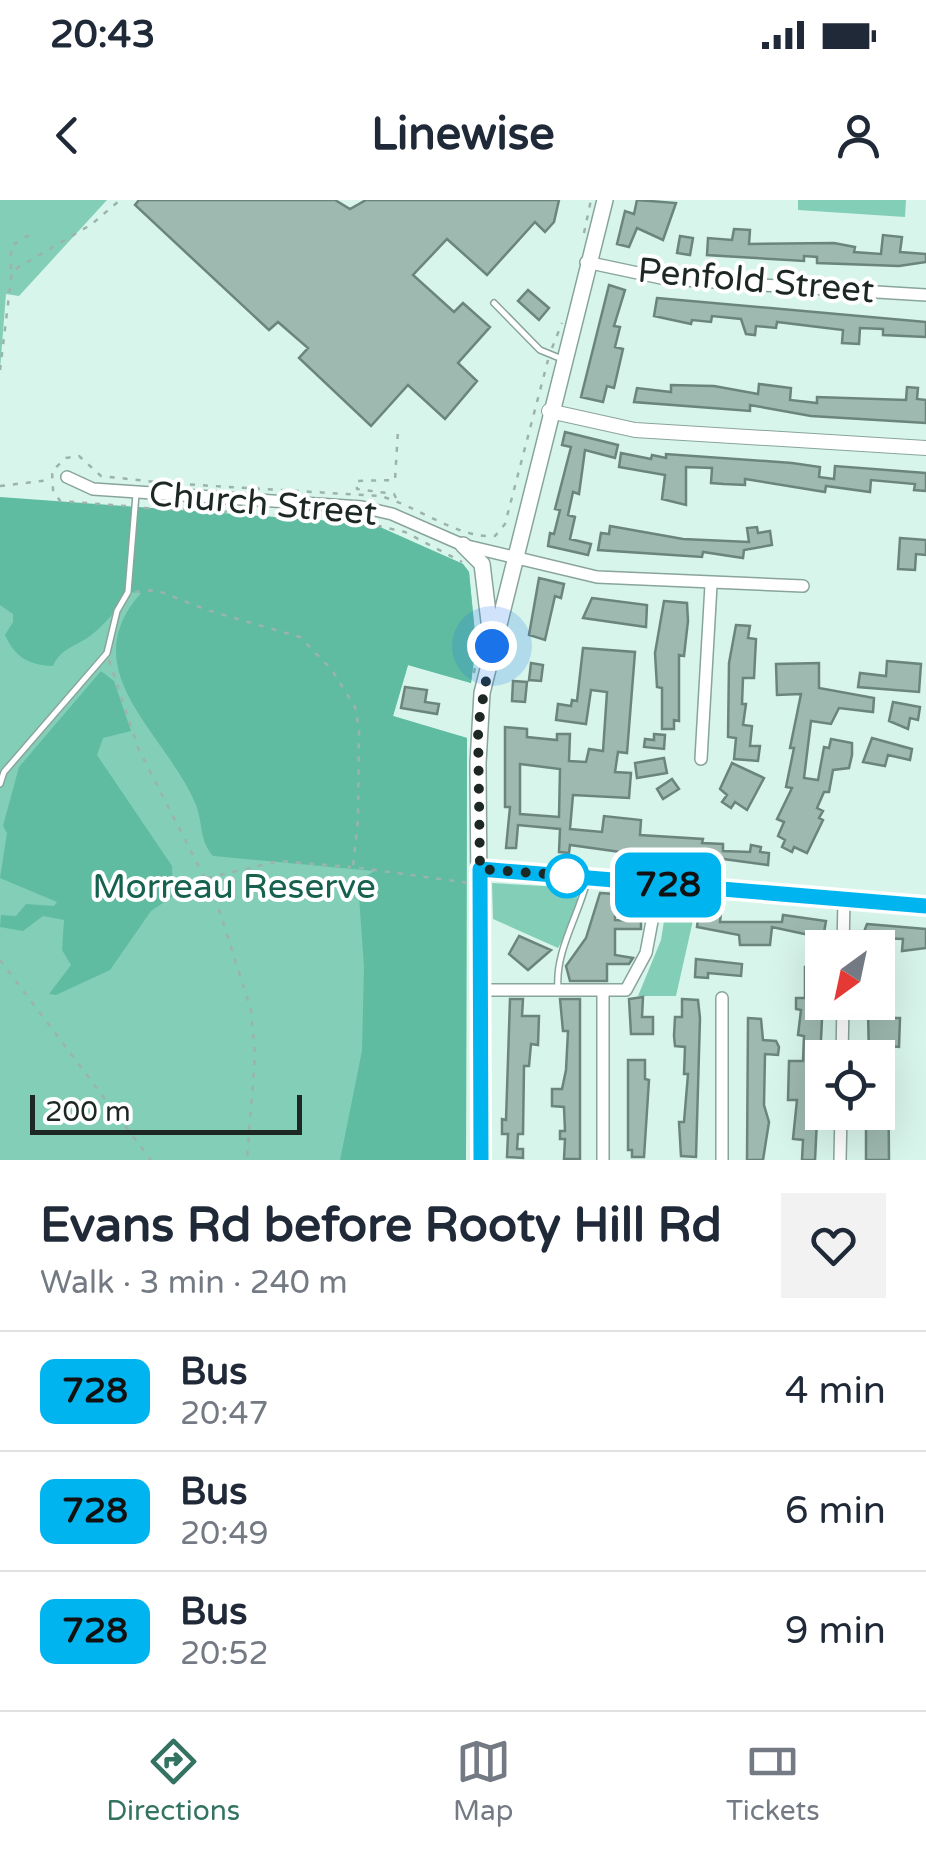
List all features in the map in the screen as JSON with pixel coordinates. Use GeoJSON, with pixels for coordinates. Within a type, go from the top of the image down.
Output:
{"type":"FeatureCollection","features":[{"type":"Feature","properties":{"kind":"main road"},"geometry":{"type":"LineString","coordinates":[[586,262],[594,200]]}},
{"type":"Feature","properties":{"kind":"main road"},"geometry":{"type":"LineString","coordinates":[[481,1160],[475,876],[478,727],[492,646],[550,411],[556,357],[605,200]]}},
{"type":"Feature","properties":{"kind":"main road"},"geometry":{"type":"LineString","coordinates":[[463,545],[482,564],[492,646]]}},
{"type":"Feature","properties":{"kind":"street","name":"Penfold Street"},"geometry":{"type":"LineString","coordinates":[[586,262],[666,279],[926,294]]}},
{"type":"Feature","properties":{"kind":"street"},"geometry":{"type":"LineString","coordinates":[[550,411],[635,430],[926,448]]}},
{"type":"Feature","properties":{"kind":"street","name":"Church Street"},"geometry":{"type":"LineString","coordinates":[[67,477],[92,489],[136,500],[362,507],[392,514],[463,545],[597,576],[711,585],[803,586]]}},
{"type":"Feature","properties":{"kind":"street"},"geometry":{"type":"LineString","coordinates":[[701,759],[711,585]]}},
{"type":"Feature","properties":{"kind":"street"},"geometry":{"type":"LineString","coordinates":[[475,876],[588,878],[926,906]]}},
{"type":"Feature","properties":{"kind":"street"},"geometry":{"type":"LineString","coordinates":[[480,990],[626,990],[640,967],[654,925],[659,884]]}},
{"type":"Feature","properties":{"kind":"street"},"geometry":{"type":"LineString","coordinates":[[843,930],[844,900]]}},
{"type":"Feature","properties":{"kind":"street"},"geometry":{"type":"LineString","coordinates":[[603,1160],[604,992]]}},
{"type":"Feature","properties":{"kind":"street"},"geometry":{"type":"LineString","coordinates":[[722,998],[722,1160]]}},
{"type":"Feature","properties":{"kind":"street"},"geometry":{"type":"LineString","coordinates":[[840,1160],[841,1130]]}},
{"type":"Feature","properties":{"kind":"lane"},"geometry":{"type":"LineString","coordinates":[[494,303],[504,318],[556,357]]}},
{"type":"Feature","properties":{"kind":"lane"},"geometry":{"type":"LineString","coordinates":[[0,784],[4,772],[108,654],[116,611],[128,592],[136,500]]}},
{"type":"Feature","properties":{"kind":"lane"},"geometry":{"type":"LineString","coordinates":[[558,991],[559,957],[574,928],[588,878]]}},
{"type":"Feature","properties":{"kind":"path"},"geometry":{"type":"LineString","coordinates":[[12,271],[106,215],[120,200]]}},
{"type":"Feature","properties":{"kind":"path"},"geometry":{"type":"LineString","coordinates":[[582,238],[594,200]]}},
{"type":"Feature","properties":{"kind":"path"},"geometry":{"type":"LineString","coordinates":[[0,370],[12,271],[10,246],[34,232]]}},
{"type":"Feature","properties":{"kind":"path"},"geometry":{"type":"LineString","coordinates":[[395,480],[356,481],[358,489],[395,497],[480,535],[502,533],[556,357],[565,310]]}},
{"type":"Feature","properties":{"kind":"path"},"geometry":{"type":"LineString","coordinates":[[395,497],[398,430]]}},
{"type":"Feature","properties":{"kind":"path"},"geometry":{"type":"LineString","coordinates":[[50,482],[66,458],[79,456],[110,479],[258,485],[395,497]]}},
{"type":"Feature","properties":{"kind":"path"},"geometry":{"type":"LineString","coordinates":[[50,482],[60,501],[136,500],[338,517],[405,532],[469,566]]}},
{"type":"Feature","properties":{"kind":"path"},"geometry":{"type":"LineString","coordinates":[[1,484],[50,482]]}},
{"type":"Feature","properties":{"kind":"path"},"geometry":{"type":"LineString","coordinates":[[128,592],[156,590],[207,610],[300,636],[332,670],[354,706],[358,723],[358,819],[352,867]]}},
{"type":"Feature","properties":{"kind":"path"},"geometry":{"type":"LineString","coordinates":[[474,675],[481,628]]}},
{"type":"Feature","properties":{"kind":"path"},"geometry":{"type":"LineString","coordinates":[[108,654],[118,699],[138,748],[206,878],[250,1010],[254,1055],[247,1160]]}},
{"type":"Feature","properties":{"kind":"path"},"geometry":{"type":"LineString","coordinates":[[206,878],[279,861],[475,876]]}},
{"type":"Feature","properties":{"kind":"path"},"geometry":{"type":"LineString","coordinates":[[0,960],[150,1160]]}},
{"type":"Feature","properties":{"kind":"green space"},"geometry":{"type":"Polygon","coordinates":[[[0,200],[107,200],[19,296],[6,294],[0,370],[0,200]]]}},
{"type":"Feature","properties":{"kind":"green space"},"geometry":{"type":"Polygon","coordinates":[[[798,200],[906,200],[905,217],[798,210],[798,200]]]}},
{"type":"Feature","properties":{"kind":"green space"},"geometry":{"type":"Polygon","coordinates":[[[0,497],[373,524],[463,564],[469,572],[476,644],[471,683],[408,665],[393,716],[467,738],[466,1160],[340,1160],[362,1051],[364,967],[358,882],[374,871],[213,856],[203,838],[196,805],[131,702],[120,676],[116,649],[122,622],[141,593],[128,592],[101,626],[64,651],[53,666],[23,658],[5,635],[13,614],[0,605],[0,497]]]}},
{"type":"Feature","properties":{"kind":"green space","name":"Morreau Reserve"},"geometry":{"type":"Polygon","coordinates":[[[0,498],[373,524],[463,564],[469,572],[476,644],[471,683],[408,665],[393,716],[467,738],[466,1160],[0,1160],[0,498]]]}},
{"type":"Feature","properties":{"kind":"green space"},"geometry":{"type":"Polygon","coordinates":[[[101,671],[114,681],[131,731],[103,738],[97,755],[172,866],[173,896],[151,911],[110,970],[56,995],[49,994],[71,965],[62,950],[64,920],[43,916],[23,931],[0,927],[1,915],[16,916],[26,904],[54,906],[57,902],[0,878],[7,833],[3,826],[19,767],[101,671]]]}},
{"type":"Feature","properties":{"kind":"green space"},"geometry":{"type":"Polygon","coordinates":[[[492,883],[579,888],[574,919],[558,948],[493,919],[492,883]]]}},
{"type":"Feature","properties":{"kind":"green space"},"geometry":{"type":"Polygon","coordinates":[[[668,896],[698,898],[676,996],[638,996],[661,940],[668,896]]]}},
{"type":"Feature","properties":{"kind":"building"},"geometry":{"type":"Polygon","coordinates":[[[139,200],[335,200],[350,209],[366,200],[559,200],[554,222],[545,232],[535,222],[487,275],[447,239],[413,275],[454,312],[463,303],[490,327],[458,363],[477,381],[445,419],[408,385],[371,426],[299,358],[308,348],[278,322],[269,330],[135,205],[139,200]]]}},
{"type":"Feature","properties":{"kind":"building"},"geometry":{"type":"Polygon","coordinates":[[[637,200],[676,203],[663,240],[637,228],[629,247],[617,244],[625,211],[634,214],[637,200]]]}},
{"type":"Feature","properties":{"kind":"building"},"geometry":{"type":"Polygon","coordinates":[[[734,229],[750,230],[749,244],[834,243],[855,247],[854,252],[881,254],[883,235],[902,237],[900,252],[926,254],[926,262],[899,266],[817,263],[817,257],[804,256],[804,261],[707,255],[708,238],[732,240],[734,229]]]}},
{"type":"Feature","properties":{"kind":"building"},"geometry":{"type":"Polygon","coordinates":[[[680,236],[693,238],[690,255],[677,253],[680,236]]]}},
{"type":"Feature","properties":{"kind":"building"},"geometry":{"type":"Polygon","coordinates":[[[609,285],[625,290],[614,326],[620,327],[615,347],[623,349],[614,388],[607,386],[603,402],[581,397],[609,285]]]}},
{"type":"Feature","properties":{"kind":"building"},"geometry":{"type":"Polygon","coordinates":[[[528,290],[549,308],[539,320],[518,301],[528,290]]]}},
{"type":"Feature","properties":{"kind":"building"},"geometry":{"type":"Polygon","coordinates":[[[657,298],[926,322],[926,337],[883,335],[883,329],[860,328],[859,344],[842,343],[843,330],[777,322],[776,328],[756,326],[755,335],[746,334],[741,319],[712,316],[711,322],[692,320],[691,324],[654,316],[657,298]]]}},
{"type":"Feature","properties":{"kind":"building"},"geometry":{"type":"Polygon","coordinates":[[[759,384],[791,388],[790,400],[817,403],[817,397],[906,400],[907,387],[918,388],[917,399],[926,400],[926,423],[811,416],[750,405],[750,411],[634,402],[637,388],[671,392],[671,385],[714,386],[758,394],[759,384]]]}},
{"type":"Feature","properties":{"kind":"building"},"geometry":{"type":"Polygon","coordinates":[[[565,432],[618,445],[615,458],[585,450],[579,494],[573,492],[568,515],[575,517],[570,539],[591,544],[588,555],[548,546],[560,510],[555,509],[571,447],[562,445],[565,432]]]}},
{"type":"Feature","properties":{"kind":"building"},"geometry":{"type":"Polygon","coordinates":[[[621,453],[651,459],[652,455],[666,458],[666,454],[792,463],[820,467],[819,477],[834,479],[835,466],[926,473],[926,491],[914,490],[915,484],[871,480],[870,492],[826,486],[825,492],[745,479],[745,485],[711,483],[712,468],[686,467],[686,505],[662,499],[665,475],[619,467],[621,453]]]}},
{"type":"Feature","properties":{"kind":"building"},"geometry":{"type":"Polygon","coordinates":[[[610,526],[683,539],[749,542],[747,528],[757,527],[758,533],[770,531],[772,545],[744,550],[743,558],[703,552],[702,557],[598,550],[601,533],[609,534],[610,526]]]}},
{"type":"Feature","properties":{"kind":"building"},"geometry":{"type":"Polygon","coordinates":[[[900,538],[926,540],[926,555],[916,554],[915,570],[898,569],[900,538]]]}},
{"type":"Feature","properties":{"kind":"building"},"geometry":{"type":"Polygon","coordinates":[[[539,578],[564,584],[561,598],[555,596],[545,640],[529,635],[539,578]]]}},
{"type":"Feature","properties":{"kind":"building"},"geometry":{"type":"Polygon","coordinates":[[[592,598],[647,605],[646,627],[583,618],[592,598]]]}},
{"type":"Feature","properties":{"kind":"building"},"geometry":{"type":"Polygon","coordinates":[[[664,601],[687,603],[684,656],[679,655],[679,721],[674,720],[674,729],[662,729],[662,688],[657,687],[655,653],[664,601]]]}},
{"type":"Feature","properties":{"kind":"building"},"geometry":{"type":"Polygon","coordinates":[[[736,625],[750,626],[748,638],[756,639],[754,678],[743,678],[742,704],[746,704],[743,725],[752,726],[750,746],[760,746],[758,761],[734,759],[736,738],[728,737],[729,663],[736,625]]]}},
{"type":"Feature","properties":{"kind":"building"},"geometry":{"type":"Polygon","coordinates":[[[583,648],[635,652],[627,753],[618,752],[615,772],[631,773],[629,798],[573,795],[570,829],[602,832],[604,816],[641,820],[640,835],[703,839],[702,843],[723,844],[723,851],[750,852],[751,845],[761,847],[760,852],[769,853],[768,865],[701,856],[701,862],[685,861],[570,845],[569,853],[559,852],[560,829],[518,825],[516,848],[506,848],[510,807],[505,807],[505,727],[527,729],[527,737],[557,740],[557,734],[570,734],[569,761],[586,762],[589,749],[603,751],[607,692],[591,690],[586,724],[556,720],[558,704],[571,706],[572,700],[577,701],[583,648]],[[520,764],[520,814],[559,817],[560,769],[520,764]]]}},
{"type":"Feature","properties":{"kind":"building"},"geometry":{"type":"Polygon","coordinates":[[[887,661],[921,664],[919,692],[858,687],[860,673],[886,676],[887,661]]]}},
{"type":"Feature","properties":{"kind":"building"},"geometry":{"type":"Polygon","coordinates":[[[531,663],[543,665],[541,681],[529,680],[531,663]]]}},
{"type":"Feature","properties":{"kind":"building"},"geometry":{"type":"Polygon","coordinates":[[[819,663],[819,688],[874,698],[873,712],[839,708],[831,724],[811,721],[804,778],[818,780],[824,747],[829,748],[831,739],[852,743],[852,755],[849,768],[833,770],[829,792],[824,792],[817,808],[823,811],[819,818],[823,820],[807,853],[794,847],[792,852],[782,847],[785,840],[778,836],[784,822],[777,819],[792,788],[786,787],[801,694],[777,695],[776,664],[819,663]]]}},
{"type":"Feature","properties":{"kind":"building"},"geometry":{"type":"Polygon","coordinates":[[[513,681],[527,682],[525,702],[512,701],[513,681]]]}},
{"type":"Feature","properties":{"kind":"building"},"geometry":{"type":"Polygon","coordinates":[[[405,687],[427,690],[425,702],[439,704],[437,714],[401,708],[405,687]]]}},
{"type":"Feature","properties":{"kind":"building"},"geometry":{"type":"Polygon","coordinates":[[[893,702],[920,707],[918,720],[910,718],[908,729],[889,721],[893,702]]]}},
{"type":"Feature","properties":{"kind":"building"},"geometry":{"type":"Polygon","coordinates":[[[654,734],[665,735],[664,749],[644,747],[645,739],[654,740],[654,734]]]}},
{"type":"Feature","properties":{"kind":"building"},"geometry":{"type":"Polygon","coordinates":[[[872,738],[912,749],[910,760],[888,755],[885,766],[863,762],[872,738]]]}},
{"type":"Feature","properties":{"kind":"building"},"geometry":{"type":"Polygon","coordinates":[[[664,758],[667,773],[637,778],[635,763],[664,758]]]}},
{"type":"Feature","properties":{"kind":"building"},"geometry":{"type":"Polygon","coordinates":[[[732,763],[764,778],[747,810],[735,802],[731,808],[722,802],[727,795],[720,789],[732,763]]]}},
{"type":"Feature","properties":{"kind":"building"},"geometry":{"type":"Polygon","coordinates":[[[672,779],[679,789],[663,799],[657,789],[672,779]]]}},
{"type":"Feature","properties":{"kind":"building"},"geometry":{"type":"Polygon","coordinates":[[[600,893],[647,896],[646,905],[615,904],[615,920],[641,921],[641,929],[615,929],[615,955],[633,958],[629,964],[607,964],[607,981],[570,981],[566,966],[586,938],[600,893]]]}},
{"type":"Feature","properties":{"kind":"building"},"geometry":{"type":"Polygon","coordinates":[[[699,910],[721,913],[720,922],[782,922],[783,915],[826,921],[824,930],[805,930],[805,934],[772,927],[770,945],[740,945],[739,935],[697,927],[699,910]]]}},
{"type":"Feature","properties":{"kind":"building"},"geometry":{"type":"Polygon","coordinates":[[[867,924],[926,929],[926,948],[902,951],[903,939],[895,939],[895,930],[865,930],[867,924]]]}},
{"type":"Feature","properties":{"kind":"building"},"geometry":{"type":"Polygon","coordinates":[[[519,936],[551,950],[528,970],[509,954],[519,936]]]}},
{"type":"Feature","properties":{"kind":"building"},"geometry":{"type":"Polygon","coordinates":[[[696,959],[742,964],[741,976],[708,973],[708,978],[695,977],[696,959]]]}},
{"type":"Feature","properties":{"kind":"building"},"geometry":{"type":"Polygon","coordinates":[[[643,997],[642,1017],[653,1017],[653,1034],[631,1034],[629,999],[643,997]]]}},
{"type":"Feature","properties":{"kind":"building"},"geometry":{"type":"Polygon","coordinates":[[[796,998],[805,998],[805,1020],[822,1020],[821,1040],[805,1040],[805,1130],[816,1130],[815,1160],[802,1160],[803,1140],[793,1139],[797,1100],[788,1100],[789,1061],[803,1061],[804,1036],[798,1035],[801,1010],[796,1009],[796,998]]]}},
{"type":"Feature","properties":{"kind":"building"},"geometry":{"type":"Polygon","coordinates":[[[510,999],[523,999],[522,1016],[539,1016],[538,1045],[531,1044],[529,1066],[524,1066],[523,1134],[518,1134],[517,1149],[523,1149],[523,1158],[507,1157],[508,1134],[502,1134],[502,1119],[506,1120],[510,999]]]}},
{"type":"Feature","properties":{"kind":"building"},"geometry":{"type":"Polygon","coordinates":[[[560,999],[580,999],[580,1159],[564,1159],[565,1139],[560,1139],[560,1131],[565,1131],[564,1107],[552,1106],[552,1089],[562,1089],[566,1070],[568,1031],[563,1031],[560,999]]]}},
{"type":"Feature","properties":{"kind":"building"},"geometry":{"type":"Polygon","coordinates":[[[682,999],[698,1000],[700,1018],[696,1157],[681,1156],[679,1122],[684,1122],[688,1074],[684,1074],[685,1047],[675,1046],[674,1036],[675,1017],[682,1017],[682,999]]]}},
{"type":"Feature","properties":{"kind":"building"},"geometry":{"type":"Polygon","coordinates":[[[748,1018],[761,1019],[763,1040],[776,1041],[779,1047],[778,1055],[765,1054],[764,1105],[769,1122],[763,1160],[747,1160],[748,1018]]]}},
{"type":"Feature","properties":{"kind":"building"},"geometry":{"type":"Polygon","coordinates":[[[900,1018],[899,1047],[895,1047],[895,1040],[869,1040],[868,1020],[900,1018]]]}},
{"type":"Feature","properties":{"kind":"building"},"geometry":{"type":"Polygon","coordinates":[[[628,1060],[645,1060],[645,1079],[649,1080],[644,1157],[632,1157],[632,1150],[628,1150],[628,1060]]]}},
{"type":"Feature","properties":{"kind":"building"},"geometry":{"type":"Polygon","coordinates":[[[866,1130],[889,1130],[889,1160],[866,1160],[866,1130]]]}},
{"type":"Feature","properties":{"kind":"bus line","name":"728"},"geometry":{"type":"LineString","coordinates":[[481,1160],[480,869],[926,906]]}},
{"type":"Feature","properties":{"kind":"route"},"geometry":{"type":"LineString","coordinates":[[492,646],[478,727],[480,869],[572,876],[567,876]]}}]}
